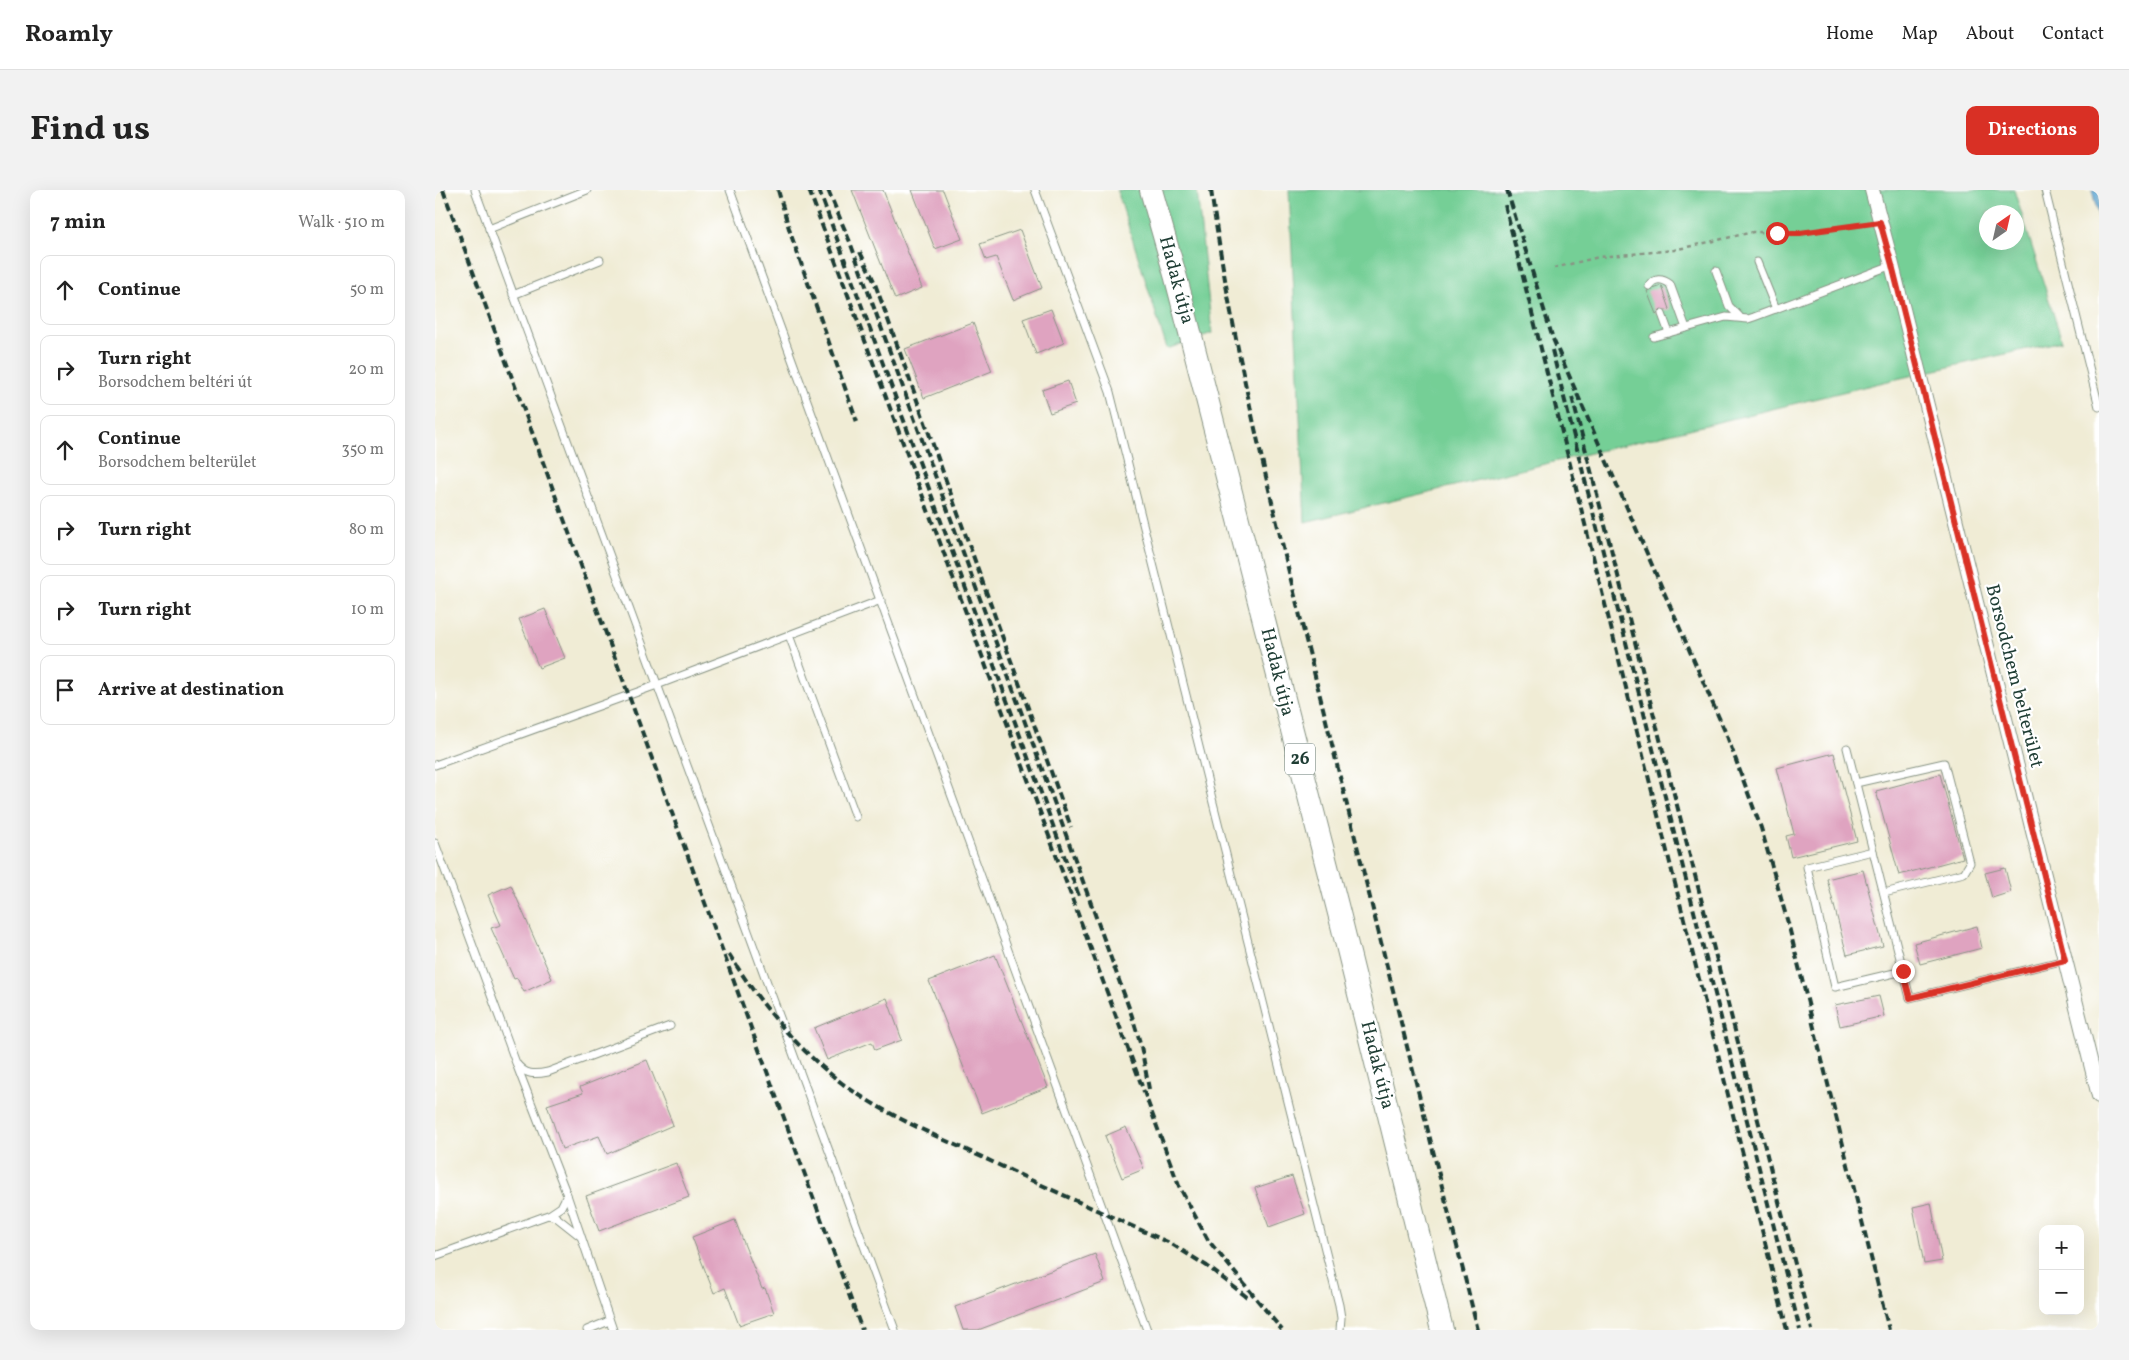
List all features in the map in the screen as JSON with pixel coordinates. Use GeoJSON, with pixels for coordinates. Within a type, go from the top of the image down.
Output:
{"type":"FeatureCollection","features":[{"type":"Feature","properties":{"kind":"main road","name":"Hadak útja"},"geometry":{"type":"LineString","coordinates":[[1151,190],[1176,278],[1340,918],[1442,1330]]}},
{"type":"Feature","properties":{"kind":"street","name":"Borsodchem belterület"},"geometry":{"type":"LineString","coordinates":[[1872,190],[2099,1096]]}},
{"type":"Feature","properties":{"kind":"lane"},"geometry":{"type":"LineString","coordinates":[[475,190],[895,1330]]}},
{"type":"Feature","properties":{"kind":"lane"},"geometry":{"type":"LineString","coordinates":[[489,229],[587,190]]}},
{"type":"Feature","properties":{"kind":"lane"},"geometry":{"type":"LineString","coordinates":[[730,190],[1147,1330]]}},
{"type":"Feature","properties":{"kind":"lane"},"geometry":{"type":"LineString","coordinates":[[1035,190],[1110,392],[1339,1306],[1340,1330]]}},
{"type":"Feature","properties":{"kind":"lane"},"geometry":{"type":"LineString","coordinates":[[2045,190],[2099,407]]}},
{"type":"Feature","properties":{"kind":"lane"},"geometry":{"type":"LineString","coordinates":[[513,295],[600,260]]}},
{"type":"Feature","properties":{"kind":"lane"},"geometry":{"type":"LineString","coordinates":[[1757,262],[1776,309]]}},
{"type":"Feature","properties":{"kind":"lane"},"geometry":{"type":"LineString","coordinates":[[1654,337],[1726,317],[1748,319],[1892,265]]}},
{"type":"Feature","properties":{"kind":"lane"},"geometry":{"type":"LineString","coordinates":[[1716,271],[1729,306],[1741,318]]}},
{"type":"Feature","properties":{"kind":"lane"},"geometry":{"type":"LineString","coordinates":[[1649,286],[1654,281],[1659,280],[1669,284],[1686,328]]}},
{"type":"Feature","properties":{"kind":"lane"},"geometry":{"type":"LineString","coordinates":[[1662,314],[1669,333]]}},
{"type":"Feature","properties":{"kind":"lane"},"geometry":{"type":"LineString","coordinates":[[435,765],[657,686],[881,600]]}},
{"type":"Feature","properties":{"kind":"lane"},"geometry":{"type":"LineString","coordinates":[[789,635],[856,817]]}},
{"type":"Feature","properties":{"kind":"lane"},"geometry":{"type":"LineString","coordinates":[[1847,748],[1910,998],[2065,960]]}},
{"type":"Feature","properties":{"kind":"lane"},"geometry":{"type":"LineString","coordinates":[[1856,783],[1944,763],[1970,863],[1964,873],[1883,892]]}},
{"type":"Feature","properties":{"kind":"lane"},"geometry":{"type":"LineString","coordinates":[[435,843],[567,1195],[613,1330]]}},
{"type":"Feature","properties":{"kind":"lane"},"geometry":{"type":"LineString","coordinates":[[1873,851],[1807,866],[1835,987],[1903,971]]}},
{"type":"Feature","properties":{"kind":"lane"},"geometry":{"type":"LineString","coordinates":[[516,1063],[521,1070],[529,1074],[547,1072],[670,1026]]}},
{"type":"Feature","properties":{"kind":"lane"},"geometry":{"type":"LineString","coordinates":[[435,1256],[548,1215],[561,1206],[567,1195]]}},
{"type":"Feature","properties":{"kind":"lane"},"geometry":{"type":"LineString","coordinates":[[548,1215],[556,1217],[581,1237]]}},
{"type":"Feature","properties":{"kind":"lane"},"geometry":{"type":"LineString","coordinates":[[587,1330],[609,1321]]}},
{"type":"Feature","properties":{"kind":"path"},"geometry":{"type":"LineString","coordinates":[[1554,268],[1599,257],[1674,250],[1753,232],[1800,233],[1880,222]]}},
{"type":"Feature","properties":{"kind":"green space"},"geometry":{"type":"Polygon","coordinates":[[[1117,190],[1197,190],[1212,333],[1167,349],[1117,190]]]}},
{"type":"Feature","properties":{"kind":"green space"},"geometry":{"type":"Polygon","coordinates":[[[1289,190],[2014,190],[2019,205],[1979,205],[1979,250],[2024,250],[2024,221],[2062,341],[1888,381],[1305,522],[1289,190]]]}},
{"type":"Feature","properties":{"kind":"water"},"geometry":{"type":"Polygon","coordinates":[[[2092,190],[2099,190],[2099,220],[2092,190]]]}},
{"type":"Feature","properties":{"kind":"building"},"geometry":{"type":"Polygon","coordinates":[[[852,190],[883,190],[922,288],[895,299],[852,190]]]}},
{"type":"Feature","properties":{"kind":"building"},"geometry":{"type":"Polygon","coordinates":[[[912,190],[943,190],[962,239],[935,249],[912,190]]]}},
{"type":"Feature","properties":{"kind":"building"},"geometry":{"type":"Polygon","coordinates":[[[1020,230],[1042,288],[1013,300],[996,257],[986,260],[980,244],[1020,230]]]}},
{"type":"Feature","properties":{"kind":"building"},"geometry":{"type":"Polygon","coordinates":[[[1662,286],[1670,309],[1661,309],[1656,314],[1647,291],[1662,286]]]}},
{"type":"Feature","properties":{"kind":"building"},"geometry":{"type":"Polygon","coordinates":[[[1051,309],[1064,343],[1036,354],[1023,319],[1051,309]]]}},
{"type":"Feature","properties":{"kind":"building"},"geometry":{"type":"Polygon","coordinates":[[[973,323],[992,371],[924,398],[905,349],[973,323]]]}},
{"type":"Feature","properties":{"kind":"building"},"geometry":{"type":"Polygon","coordinates":[[[1068,381],[1076,404],[1050,413],[1042,390],[1068,381]]]}},
{"type":"Feature","properties":{"kind":"building"},"geometry":{"type":"Polygon","coordinates":[[[545,609],[565,658],[539,668],[519,619],[545,609]]]}},
{"type":"Feature","properties":{"kind":"building"},"geometry":{"type":"Polygon","coordinates":[[[1834,753],[1857,841],[1791,857],[1786,836],[1794,834],[1777,768],[1834,753]]]}},
{"type":"Feature","properties":{"kind":"building"},"geometry":{"type":"Polygon","coordinates":[[[1940,774],[1963,858],[1899,875],[1876,791],[1940,774]]]}},
{"type":"Feature","properties":{"kind":"building"},"geometry":{"type":"Polygon","coordinates":[[[2005,868],[2011,892],[1992,898],[1985,873],[2005,868]]]}},
{"type":"Feature","properties":{"kind":"building"},"geometry":{"type":"Polygon","coordinates":[[[1863,870],[1883,946],[1847,955],[1827,879],[1863,870]]]}},
{"type":"Feature","properties":{"kind":"building"},"geometry":{"type":"Polygon","coordinates":[[[511,885],[552,979],[524,992],[517,978],[514,979],[491,928],[501,925],[488,895],[511,885]]]}},
{"type":"Feature","properties":{"kind":"building"},"geometry":{"type":"Polygon","coordinates":[[[1977,926],[1982,948],[1920,964],[1914,943],[1977,926]]]}},
{"type":"Feature","properties":{"kind":"building"},"geometry":{"type":"Polygon","coordinates":[[[995,955],[1048,1087],[982,1113],[929,981],[995,955]]]}},
{"type":"Feature","properties":{"kind":"building"},"geometry":{"type":"Polygon","coordinates":[[[1879,996],[1884,1016],[1840,1026],[1835,1005],[1879,996]]]}},
{"type":"Feature","properties":{"kind":"building"},"geometry":{"type":"Polygon","coordinates":[[[887,998],[902,1040],[875,1050],[872,1042],[827,1060],[814,1028],[887,998]]]}},
{"type":"Feature","properties":{"kind":"building"},"geometry":{"type":"Polygon","coordinates":[[[647,1060],[673,1125],[607,1154],[599,1136],[562,1149],[547,1105],[583,1093],[580,1087],[647,1060]]]}},
{"type":"Feature","properties":{"kind":"building"},"geometry":{"type":"Polygon","coordinates":[[[1126,1127],[1144,1169],[1122,1178],[1105,1136],[1126,1127]]]}},
{"type":"Feature","properties":{"kind":"building"},"geometry":{"type":"Polygon","coordinates":[[[676,1163],[689,1197],[599,1231],[586,1196],[676,1163]]]}},
{"type":"Feature","properties":{"kind":"building"},"geometry":{"type":"Polygon","coordinates":[[[1292,1176],[1305,1214],[1269,1227],[1255,1188],[1292,1176]]]}},
{"type":"Feature","properties":{"kind":"building"},"geometry":{"type":"Polygon","coordinates":[[[1931,1203],[1942,1261],[1924,1264],[1913,1207],[1931,1203]]]}},
{"type":"Feature","properties":{"kind":"building"},"geometry":{"type":"Polygon","coordinates":[[[735,1220],[762,1289],[765,1288],[774,1313],[739,1325],[725,1288],[714,1293],[692,1237],[735,1220]]]}},
{"type":"Feature","properties":{"kind":"building"},"geometry":{"type":"Polygon","coordinates":[[[1095,1254],[1105,1282],[978,1330],[963,1330],[955,1307],[1095,1254]]]}},
{"type":"Feature","properties":{"kind":"railway"},"geometry":{"type":"LineString","coordinates":[[443,190],[862,1330]]}},
{"type":"Feature","properties":{"kind":"railway"},"geometry":{"type":"LineString","coordinates":[[778,190],[790,232],[857,422]]}},
{"type":"Feature","properties":{"kind":"railway"},"geometry":{"type":"LineString","coordinates":[[809,190],[1179,1186],[1208,1240],[1282,1330]]}},
{"type":"Feature","properties":{"kind":"railway"},"geometry":{"type":"LineString","coordinates":[[819,190],[1079,896]]}},
{"type":"Feature","properties":{"kind":"railway"},"geometry":{"type":"LineString","coordinates":[[828,190],[850,242],[1132,1016],[1141,1046],[1149,1089]]}},
{"type":"Feature","properties":{"kind":"railway"},"geometry":{"type":"LineString","coordinates":[[1211,190],[1233,321],[1260,450],[1478,1330]]}},
{"type":"Feature","properties":{"kind":"railway"},"geometry":{"type":"LineString","coordinates":[[1507,190],[1553,339],[1727,736],[1761,828],[1788,923],[1889,1330]]}},
{"type":"Feature","properties":{"kind":"railway"},"geometry":{"type":"LineString","coordinates":[[1505,205],[1787,1330]]}},
{"type":"Feature","properties":{"kind":"railway"},"geometry":{"type":"LineString","coordinates":[[860,252],[874,281],[1071,827]]}},
{"type":"Feature","properties":{"kind":"railway"},"geometry":{"type":"LineString","coordinates":[[1552,350],[1800,1330]]}},
{"type":"Feature","properties":{"kind":"railway"},"geometry":{"type":"LineString","coordinates":[[1572,397],[1812,1330]]}},
{"type":"Feature","properties":{"kind":"railway"},"geometry":{"type":"LineString","coordinates":[[729,954],[766,1008],[794,1040],[826,1070],[859,1095],[876,1106],[930,1133],[1170,1243],[1207,1266],[1247,1297]]}},
{"type":"Feature","properties":{"kind":"route"},"geometry":{"type":"LineString","coordinates":[[1777,233],[1800,233],[1880,222],[2065,960],[1910,998],[1903,971]]}}]}
